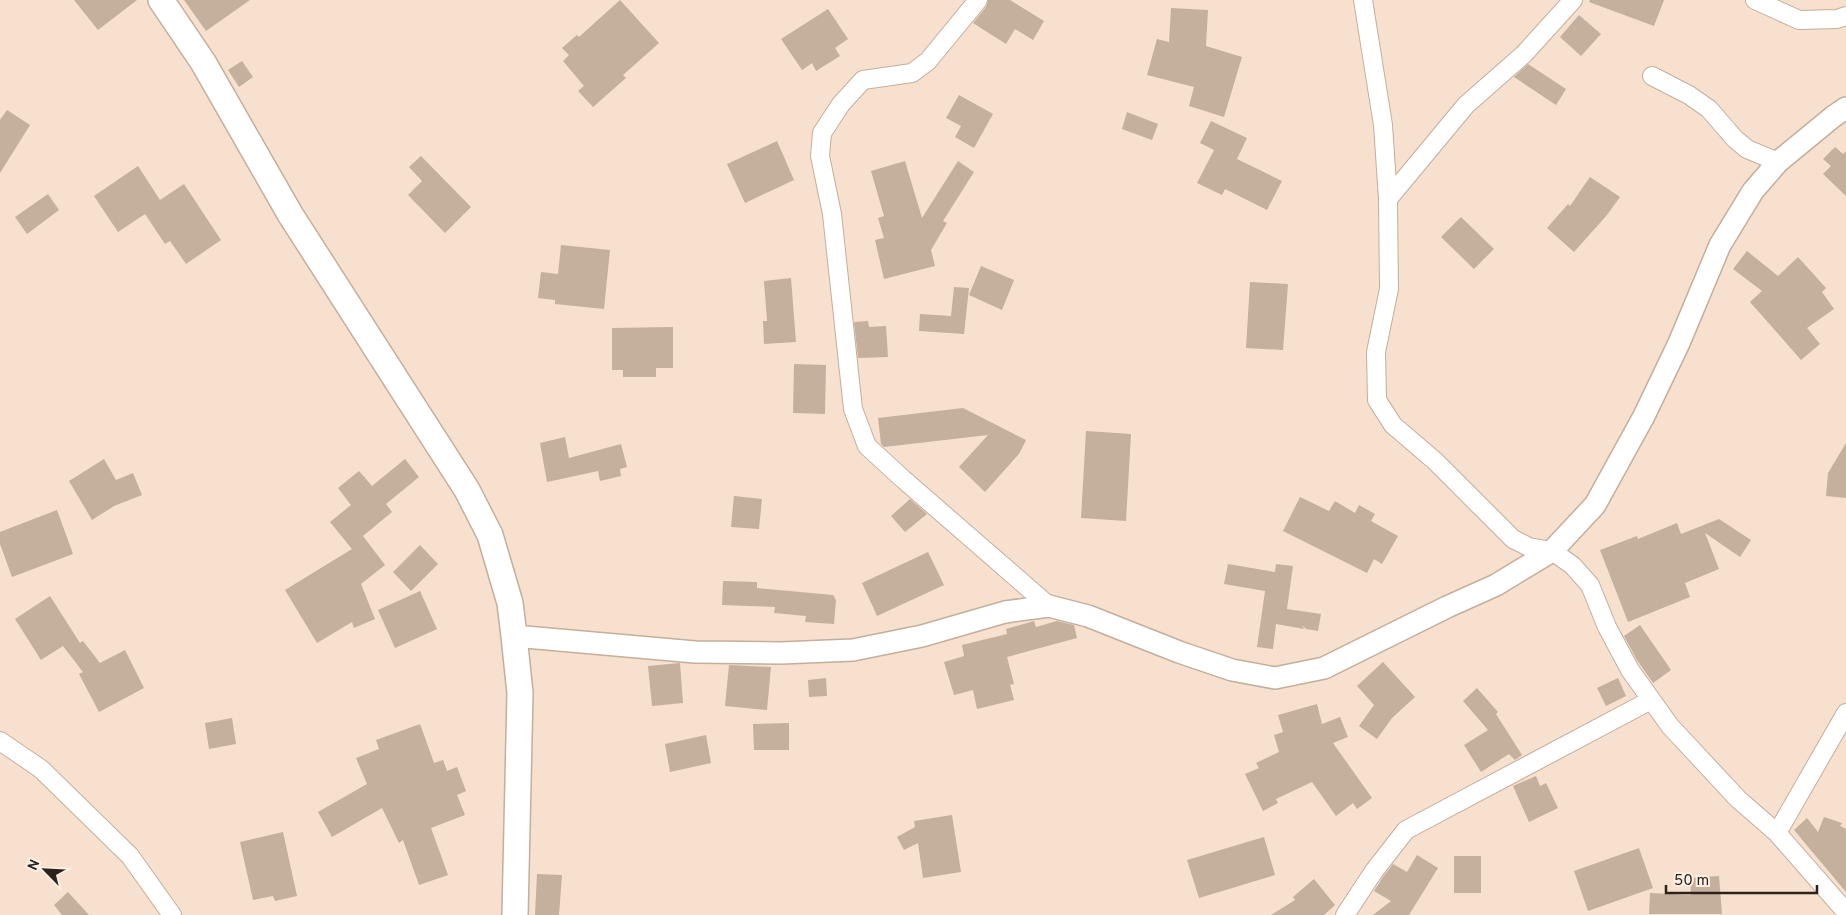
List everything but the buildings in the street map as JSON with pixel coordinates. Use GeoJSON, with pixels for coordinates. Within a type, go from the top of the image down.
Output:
{"type":"FeatureCollection","features":[{"type":"Feature","properties":{"kind":"main road"},"geometry":{"type":"LineString","coordinates":[[161,0],[203,62],[290,214],[467,490],[490,535],[510,604],[520,693],[515,915]]}},
{"type":"Feature","properties":{"kind":"street"},"geometry":{"type":"LineString","coordinates":[[978,0],[928,61],[912,73],[863,80],[842,104],[822,133],[820,156],[832,214],[853,409],[867,446],[1049,606]]}},
{"type":"Feature","properties":{"kind":"street"},"geometry":{"type":"LineString","coordinates":[[1363,0],[1383,125],[1388,199],[1389,289],[1376,352],[1377,400],[1393,425],[1435,461],[1513,539],[1529,547],[1552,551],[1572,565],[1590,585],[1607,627],[1630,670],[1670,726],[1738,799],[1777,833],[1846,912]]}},
{"type":"Feature","properties":{"kind":"street"},"geometry":{"type":"LineString","coordinates":[[1388,199],[1466,105],[1524,54],[1573,0]]}},
{"type":"Feature","properties":{"kind":"street"},"geometry":{"type":"LineString","coordinates":[[1755,0],[1799,20],[1837,19],[1846,16]]}},
{"type":"Feature","properties":{"kind":"street"},"geometry":{"type":"LineString","coordinates":[[1652,76],[1689,95],[1709,109],[1735,139],[1747,149],[1778,162]]}},
{"type":"Feature","properties":{"kind":"street"},"geometry":{"type":"LineString","coordinates":[[514,636],[695,652],[853,650],[922,636],[1005,612],[1049,606],[1088,616],[1179,652],[1232,670],[1274,678],[1324,668],[1447,606],[1496,585],[1552,551],[1594,505],[1644,416],[1680,343],[1720,245],[1753,191],[1778,162],[1846,108]]}},
{"type":"Feature","properties":{"kind":"street"},"geometry":{"type":"LineString","coordinates":[[1345,915],[1374,871],[1406,830],[1651,700]]}},
{"type":"Feature","properties":{"kind":"street"},"geometry":{"type":"LineString","coordinates":[[1777,833],[1846,712]]}},
{"type":"Feature","properties":{"kind":"street"},"geometry":{"type":"LineString","coordinates":[[0,742],[41,769],[130,856],[172,915]]}}]}
